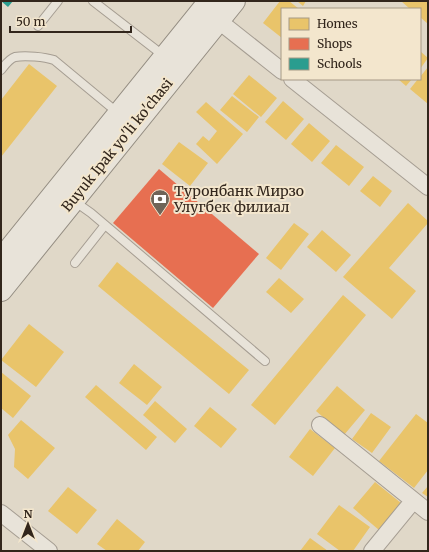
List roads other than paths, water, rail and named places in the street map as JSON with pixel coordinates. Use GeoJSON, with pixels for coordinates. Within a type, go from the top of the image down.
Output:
{"type":"FeatureCollection","features":[{"type":"Feature","properties":{"kind":"main road","name":"Buyuk Ipak yo'li ko'chasi"},"geometry":{"type":"LineString","coordinates":[[1,260],[165,56],[210,10],[234,1]]}},
{"type":"Feature","properties":{"kind":"main road","name":"Buyuk Ipak yo'li ko'chasi"},"geometry":{"type":"LineString","coordinates":[[1,290],[73,201],[210,10]]}},
{"type":"Feature","properties":{"kind":"street"},"geometry":{"type":"LineString","coordinates":[[210,10],[281,70]]}},
{"type":"Feature","properties":{"kind":"street"},"geometry":{"type":"LineString","coordinates":[[293,80],[428,187]]}},
{"type":"Feature","properties":{"kind":"street"},"geometry":{"type":"LineString","coordinates":[[320,425],[428,512]]}},
{"type":"Feature","properties":{"kind":"street"},"geometry":{"type":"LineString","coordinates":[[372,551],[413,501]]}},
{"type":"Feature","properties":{"kind":"street"},"geometry":{"type":"LineString","coordinates":[[1,513],[49,551]]}},
{"type":"Feature","properties":{"kind":"lane"},"geometry":{"type":"LineString","coordinates":[[38,26],[58,1]]}},
{"type":"Feature","properties":{"kind":"lane"},"geometry":{"type":"LineString","coordinates":[[93,1],[165,56]]}},
{"type":"Feature","properties":{"kind":"lane"},"geometry":{"type":"LineString","coordinates":[[1,70],[6,63],[15,57],[45,57],[54,60],[119,114]]}},
{"type":"Feature","properties":{"kind":"lane"},"geometry":{"type":"LineString","coordinates":[[73,201],[105,225],[265,361]]}},
{"type":"Feature","properties":{"kind":"lane"},"geometry":{"type":"LineString","coordinates":[[75,264],[105,225]]}},
{"type":"Feature","properties":{"kind":"place","name":"Туронбанк Мирзо Улугбек филиал"},"geometry":{"type":"Point","coordinates":[160,216]}}]}
